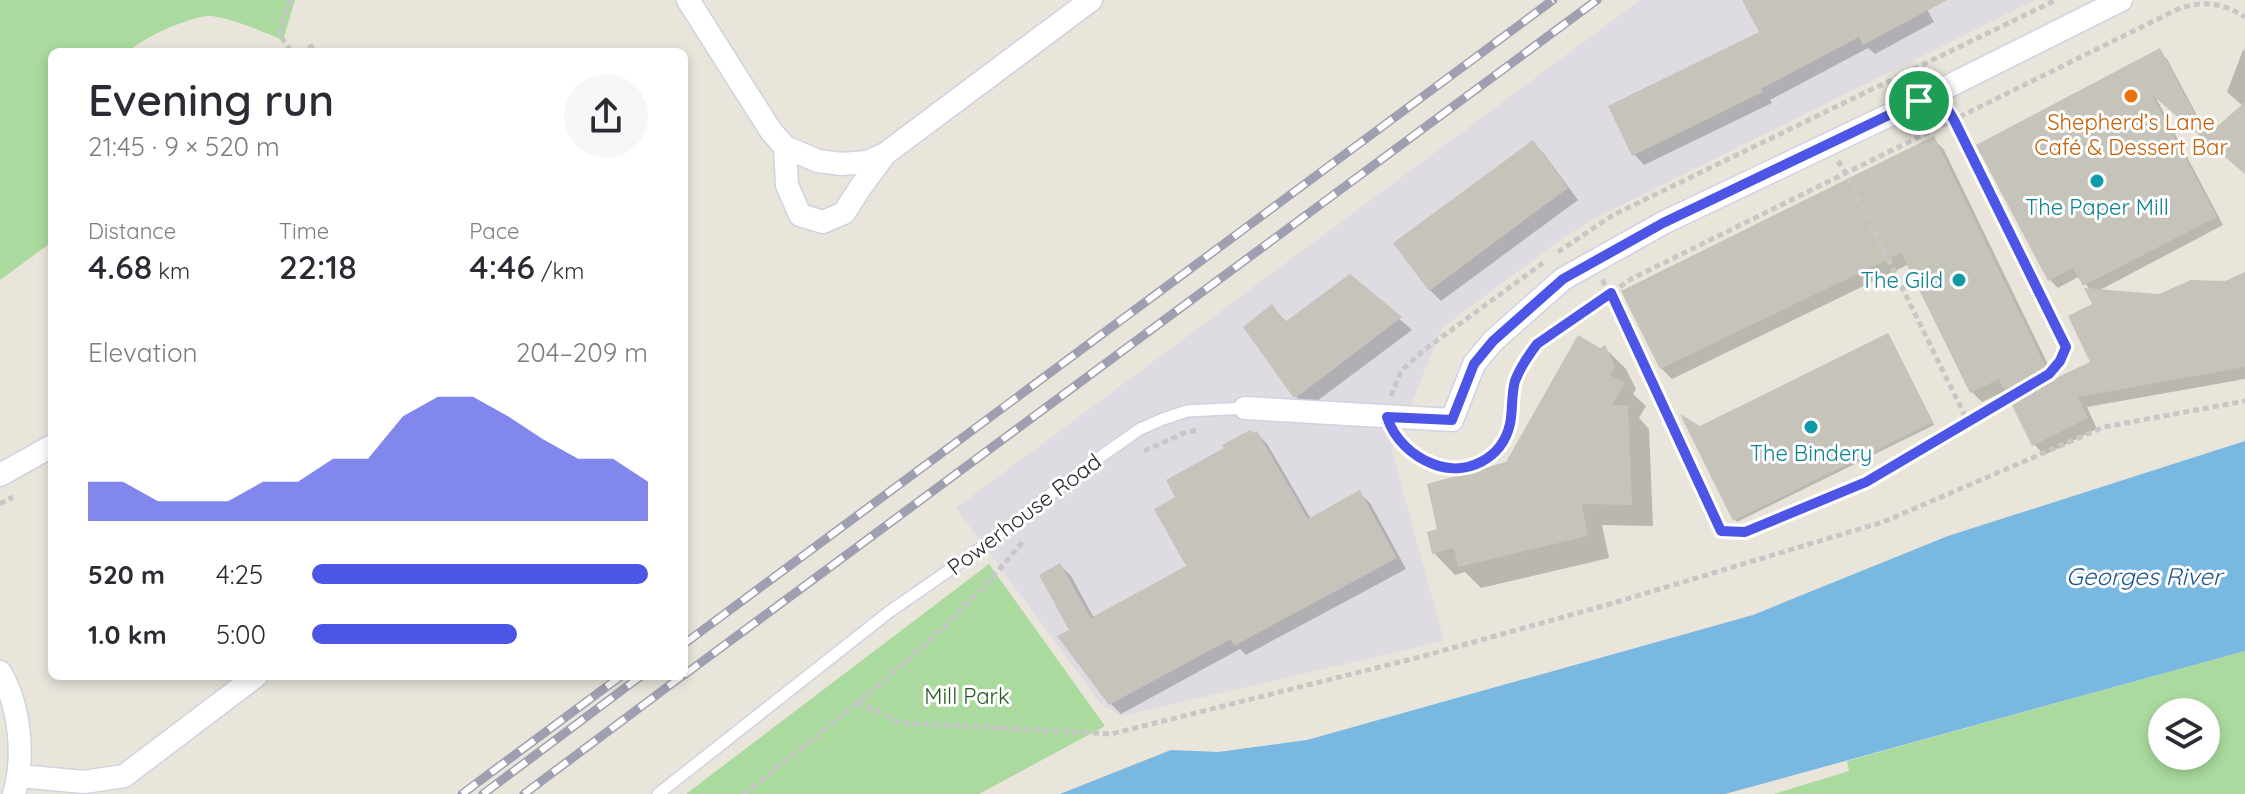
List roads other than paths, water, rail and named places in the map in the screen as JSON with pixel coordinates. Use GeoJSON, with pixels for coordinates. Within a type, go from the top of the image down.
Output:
{"type":"FeatureCollection","features":[{"type":"Feature","properties":{"kind":"street"},"geometry":{"type":"LineString","coordinates":[[688,0],[771,131],[785,147],[818,161],[842,164],[867,162],[885,154],[1091,0]]}},
{"type":"Feature","properties":{"kind":"street","name":"Powerhouse Road"},"geometry":{"type":"LineString","coordinates":[[1245,408],[1452,420],[1474,364],[1493,341],[1563,279],[1663,223],[2121,0]]}},
{"type":"Feature","properties":{"kind":"street"},"geometry":{"type":"LineString","coordinates":[[785,147],[787,185],[800,215],[823,222],[844,213],[885,154]]}},
{"type":"Feature","properties":{"kind":"street"},"geometry":{"type":"LineString","coordinates":[[0,475],[48,448]]}},
{"type":"Feature","properties":{"kind":"street"},"geometry":{"type":"LineString","coordinates":[[0,672],[6,681],[16,718],[17,785],[84,782],[124,776],[251,680]]}},
{"type":"Feature","properties":{"kind":"lane","name":"Powerhouse Road"},"geometry":{"type":"LineString","coordinates":[[658,794],[889,612],[974,553],[1140,429],[1187,411],[1245,408]]}},
{"type":"Feature","properties":{"kind":"water","name":"Georges River"},"geometry":{"type":"Polygon","coordinates":[[[2245,441],[2245,651],[1725,794],[1060,794],[1171,750],[1218,752],[1307,740],[1753,615],[1948,536],[2245,441]]]}},
{"type":"Feature","properties":{"kind":"railway"},"geometry":{"type":"LineString","coordinates":[[688,641],[1553,0]]}},
{"type":"Feature","properties":{"kind":"railway"},"geometry":{"type":"LineString","coordinates":[[688,672],[1597,0]]}},
{"type":"Feature","properties":{"kind":"railway"},"geometry":{"type":"LineString","coordinates":[[462,794],[616,680]]}},
{"type":"Feature","properties":{"kind":"railway"},"geometry":{"type":"LineString","coordinates":[[483,794],[636,680]]}},
{"type":"Feature","properties":{"kind":"railway"},"geometry":{"type":"LineString","coordinates":[[524,794],[677,680]]}},
{"type":"Feature","properties":{"kind":"place","name":"Shepherd’s Lane Café & Dessert Bar"},"geometry":{"type":"Point","coordinates":[2131,96]}},
{"type":"Feature","properties":{"kind":"place","name":"The Paper Mill"},"geometry":{"type":"Point","coordinates":[2097,181]}},
{"type":"Feature","properties":{"kind":"place","name":"The Gild"},"geometry":{"type":"Point","coordinates":[1959,280]}},
{"type":"Feature","properties":{"kind":"place","name":"The Bindery"},"geometry":{"type":"Point","coordinates":[1811,427]}},
{"type":"Feature","properties":{"kind":"park label","name":"Mill Park"},"geometry":{"type":"Point","coordinates":[967,696]}}]}
